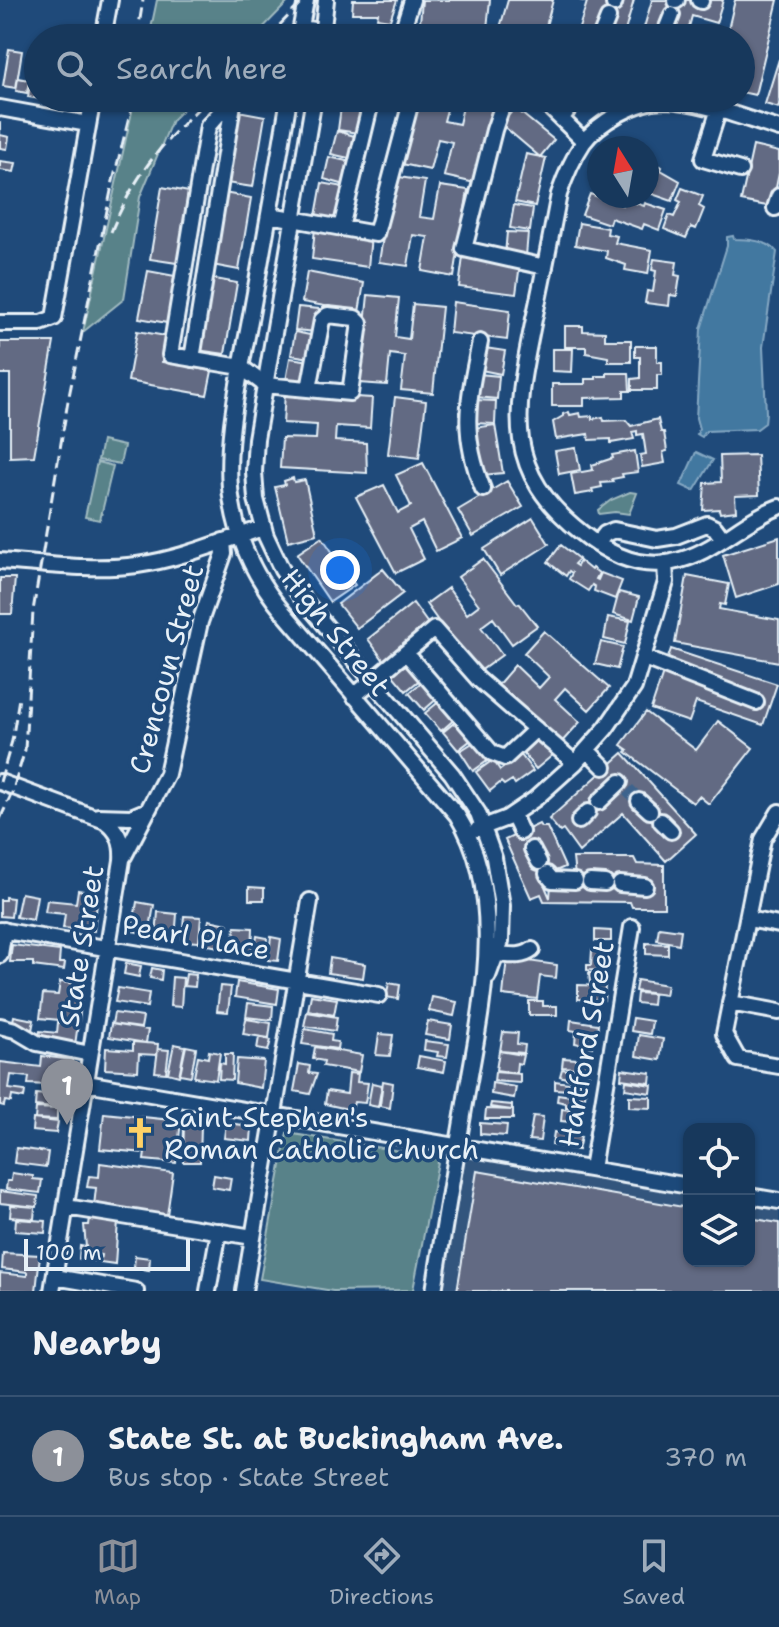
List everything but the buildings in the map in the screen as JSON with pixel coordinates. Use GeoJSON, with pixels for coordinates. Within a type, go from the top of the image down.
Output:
{"type":"FeatureCollection","features":[{"type":"Feature","properties":{"kind":"street"},"geometry":{"type":"LineString","coordinates":[[106,24],[110,0]]}},
{"type":"Feature","properties":{"kind":"street"},"geometry":{"type":"LineString","coordinates":[[302,24],[306,0]]}},
{"type":"Feature","properties":{"kind":"street"},"geometry":{"type":"LineString","coordinates":[[323,24],[326,0]]}},
{"type":"Feature","properties":{"kind":"street"},"geometry":{"type":"LineString","coordinates":[[404,24],[412,0]]}},
{"type":"Feature","properties":{"kind":"street"},"geometry":{"type":"LineString","coordinates":[[0,108],[88,124]]}},
{"type":"Feature","properties":{"kind":"street"},"geometry":{"type":"LineString","coordinates":[[0,323],[41,323],[51,321],[56,313],[90,112]]}},
{"type":"Feature","properties":{"kind":"street"},"geometry":{"type":"LineString","coordinates":[[220,112],[208,126],[170,355],[241,367],[265,385],[350,393],[360,323],[355,318],[328,315],[322,320],[309,389]]}},
{"type":"Feature","properties":{"kind":"street"},"geometry":{"type":"LineString","coordinates":[[192,359],[231,112]]}},
{"type":"Feature","properties":{"kind":"street","name":"High Street"},"geometry":{"type":"LineString","coordinates":[[287,112],[241,367],[229,472],[232,503],[240,536],[267,592],[451,809],[466,833],[477,862],[484,896],[486,980],[434,1291]]}},
{"type":"Feature","properties":{"kind":"street","name":"High Street"},"geometry":{"type":"LineString","coordinates":[[312,112],[265,385],[254,472],[256,499],[263,528],[277,562],[294,588],[473,803],[494,858],[501,894],[502,929],[498,954],[486,980]]}},
{"type":"Feature","properties":{"kind":"street"},"geometry":{"type":"LineString","coordinates":[[341,228],[369,112]]}},
{"type":"Feature","properties":{"kind":"street"},"geometry":{"type":"LineString","coordinates":[[270,215],[376,234],[403,112]]}},
{"type":"Feature","properties":{"kind":"street"},"geometry":{"type":"LineString","coordinates":[[500,112],[464,249],[545,267]]}},
{"type":"Feature","properties":{"kind":"street"},"geometry":{"type":"LineString","coordinates":[[555,112],[584,141]]}},
{"type":"Feature","properties":{"kind":"street"},"geometry":{"type":"LineString","coordinates":[[562,118],[566,112]]}},
{"type":"Feature","properties":{"kind":"street"},"geometry":{"type":"LineString","coordinates":[[625,112],[584,141],[565,177],[521,387],[519,432],[528,467],[545,497],[563,517],[597,544],[628,560],[665,563],[693,556],[756,517],[779,507]]}},
{"type":"Feature","properties":{"kind":"street"},"geometry":{"type":"LineString","coordinates":[[740,170],[703,159],[718,112],[778,127]]}},
{"type":"Feature","properties":{"kind":"street"},"geometry":{"type":"LineString","coordinates":[[480,342],[470,390],[467,430],[474,466],[483,489]]}},
{"type":"Feature","properties":{"kind":"street"},"geometry":{"type":"LineString","coordinates":[[597,544],[605,534],[614,530],[657,539],[676,536],[707,524],[715,528],[723,539]]}},
{"type":"Feature","properties":{"kind":"street"},"geometry":{"type":"LineString","coordinates":[[0,561],[89,567],[126,566],[162,560],[263,528]]}},
{"type":"Feature","properties":{"kind":"street","name":"Crencoun Street"},"geometry":{"type":"LineString","coordinates":[[122,860],[133,834],[162,786],[171,762],[200,622],[224,554],[223,541]]}},
{"type":"Feature","properties":{"kind":"street"},"geometry":{"type":"LineString","coordinates":[[466,833],[513,815],[541,794],[575,763],[606,728],[634,687],[666,582],[665,563]]}},
{"type":"Feature","properties":{"kind":"street"},"geometry":{"type":"LineString","coordinates":[[354,696],[434,629],[478,679],[575,763]]}},
{"type":"Feature","properties":{"kind":"street"},"geometry":{"type":"LineString","coordinates":[[406,653],[492,753],[505,758],[536,729]]}},
{"type":"Feature","properties":{"kind":"street"},"geometry":{"type":"LineString","coordinates":[[644,658],[756,702]]}},
{"type":"Feature","properties":{"kind":"street"},"geometry":{"type":"LineString","coordinates":[[587,750],[604,767]]}},
{"type":"Feature","properties":{"kind":"street","name":"State Street"},"geometry":{"type":"LineString","coordinates":[[0,782],[105,821],[116,831],[122,847],[54,1284]]}},
{"type":"Feature","properties":{"kind":"street"},"geometry":{"type":"LineString","coordinates":[[589,812],[622,784]]}},
{"type":"Feature","properties":{"kind":"street","name":"Crencoun Street"},"geometry":{"type":"LineString","coordinates":[[90,814],[131,817],[150,808]]}},
{"type":"Feature","properties":{"kind":"street"},"geometry":{"type":"LineString","coordinates":[[779,812],[763,839],[724,1034],[738,1059],[779,1066]]}},
{"type":"Feature","properties":{"kind":"street"},"geometry":{"type":"LineString","coordinates":[[513,815],[521,832]]}},
{"type":"Feature","properties":{"kind":"street"},"geometry":{"type":"LineString","coordinates":[[539,862],[552,880],[645,886]]}},
{"type":"Feature","properties":{"kind":"street"},"geometry":{"type":"LineString","coordinates":[[244,1291],[310,901]]}},
{"type":"Feature","properties":{"kind":"street"},"geometry":{"type":"LineString","coordinates":[[748,919],[779,925]]}},
{"type":"Feature","properties":{"kind":"street","name":"Hartford Street"},"geometry":{"type":"LineString","coordinates":[[592,1169],[632,927]]}},
{"type":"Feature","properties":{"kind":"street"},"geometry":{"type":"LineString","coordinates":[[0,955],[2,930]]}},
{"type":"Feature","properties":{"kind":"street","name":"Pearl Place"},"geometry":{"type":"LineString","coordinates":[[2,930],[379,995]]}},
{"type":"Feature","properties":{"kind":"street"},"geometry":{"type":"LineString","coordinates":[[498,954],[528,954],[532,950]]}},
{"type":"Feature","properties":{"kind":"street"},"geometry":{"type":"LineString","coordinates":[[730,1003],[779,1012]]}},
{"type":"Feature","properties":{"kind":"street"},"geometry":{"type":"LineString","coordinates":[[0,1026],[15,1030],[37,1043],[90,1054]]}},
{"type":"Feature","properties":{"kind":"street"},"geometry":{"type":"LineString","coordinates":[[86,1083],[683,1185]]}},
{"type":"Feature","properties":{"kind":"street"},"geometry":{"type":"LineString","coordinates":[[755,1197],[779,1201]]}},
{"type":"Feature","properties":{"kind":"street"},"geometry":{"type":"LineString","coordinates":[[66,1207],[253,1237]]}},
{"type":"Feature","properties":{"kind":"street"},"geometry":{"type":"LineString","coordinates":[[208,1291],[219,1231]]}},
{"type":"Feature","properties":{"kind":"street"},"geometry":{"type":"LineString","coordinates":[[54,1284],[136,1291]]}},
{"type":"Feature","properties":{"kind":"shaded area"},"geometry":{"type":"Polygon","coordinates":[[[733,236],[734,239],[764,243],[777,252],[763,347],[765,423],[757,429],[706,431],[702,437],[697,434],[696,418],[701,329],[727,246],[727,237],[733,236]]]}},
{"type":"Feature","properties":{"kind":"shaded area"},"geometry":{"type":"Polygon","coordinates":[[[696,452],[713,460],[694,491],[681,485],[696,452]]]}},
{"type":"Feature","properties":{"kind":"shaded area"},"geometry":{"type":"Polygon","coordinates":[[[462,1147],[683,1184],[683,1267],[755,1267],[755,1197],[779,1202],[779,1291],[438,1291],[462,1147]]]}},
{"type":"Feature","properties":{"kind":"green space"},"geometry":{"type":"Polygon","coordinates":[[[157,0],[290,0],[267,24],[152,24],[157,0]]]}},
{"type":"Feature","properties":{"kind":"green space"},"geometry":{"type":"Polygon","coordinates":[[[132,112],[180,112],[172,120],[140,197],[124,299],[83,332],[132,112]]]}},
{"type":"Feature","properties":{"kind":"green space"},"geometry":{"type":"Polygon","coordinates":[[[102,441],[124,446],[120,464],[98,460],[102,441]]]}},
{"type":"Feature","properties":{"kind":"green space"},"geometry":{"type":"Polygon","coordinates":[[[97,462],[113,466],[100,520],[85,517],[97,462]]]}},
{"type":"Feature","properties":{"kind":"green space"},"geometry":{"type":"Polygon","coordinates":[[[630,492],[637,493],[629,514],[599,514],[598,510],[611,500],[630,492]]]}},
{"type":"Feature","properties":{"kind":"green space"},"geometry":{"type":"Polygon","coordinates":[[[287,1133],[439,1157],[413,1290],[333,1291],[260,1279],[287,1133]]]}},
{"type":"Feature","properties":{"kind":"tunnel"},"geometry":{"type":"LineString","coordinates":[[628,790],[639,801]]}},
{"type":"Feature","properties":{"kind":"railway"},"geometry":{"type":"LineString","coordinates":[[139,24],[143,0]]}},
{"type":"Feature","properties":{"kind":"railway"},"geometry":{"type":"LineString","coordinates":[[281,24],[304,0]]}},
{"type":"Feature","properties":{"kind":"railway"},"geometry":{"type":"LineString","coordinates":[[0,819],[12,793],[25,750],[33,611],[68,401],[113,181],[130,112]]}},
{"type":"Feature","properties":{"kind":"railway"},"geometry":{"type":"LineString","coordinates":[[111,232],[141,174],[195,112]]}},
{"type":"Feature","properties":{"kind":"railway"},"geometry":{"type":"LineString","coordinates":[[0,782],[12,741],[19,698]]}},
{"type":"Feature","properties":{"kind":"place","name":"State St. at Buckingham Ave."},"geometry":{"type":"Point","coordinates":[67,1125]}},
{"type":"Feature","properties":{"kind":"place","name":"Saint Stephen's Roman Catholic Church"},"geometry":{"type":"Point","coordinates":[140,1133]}}]}
